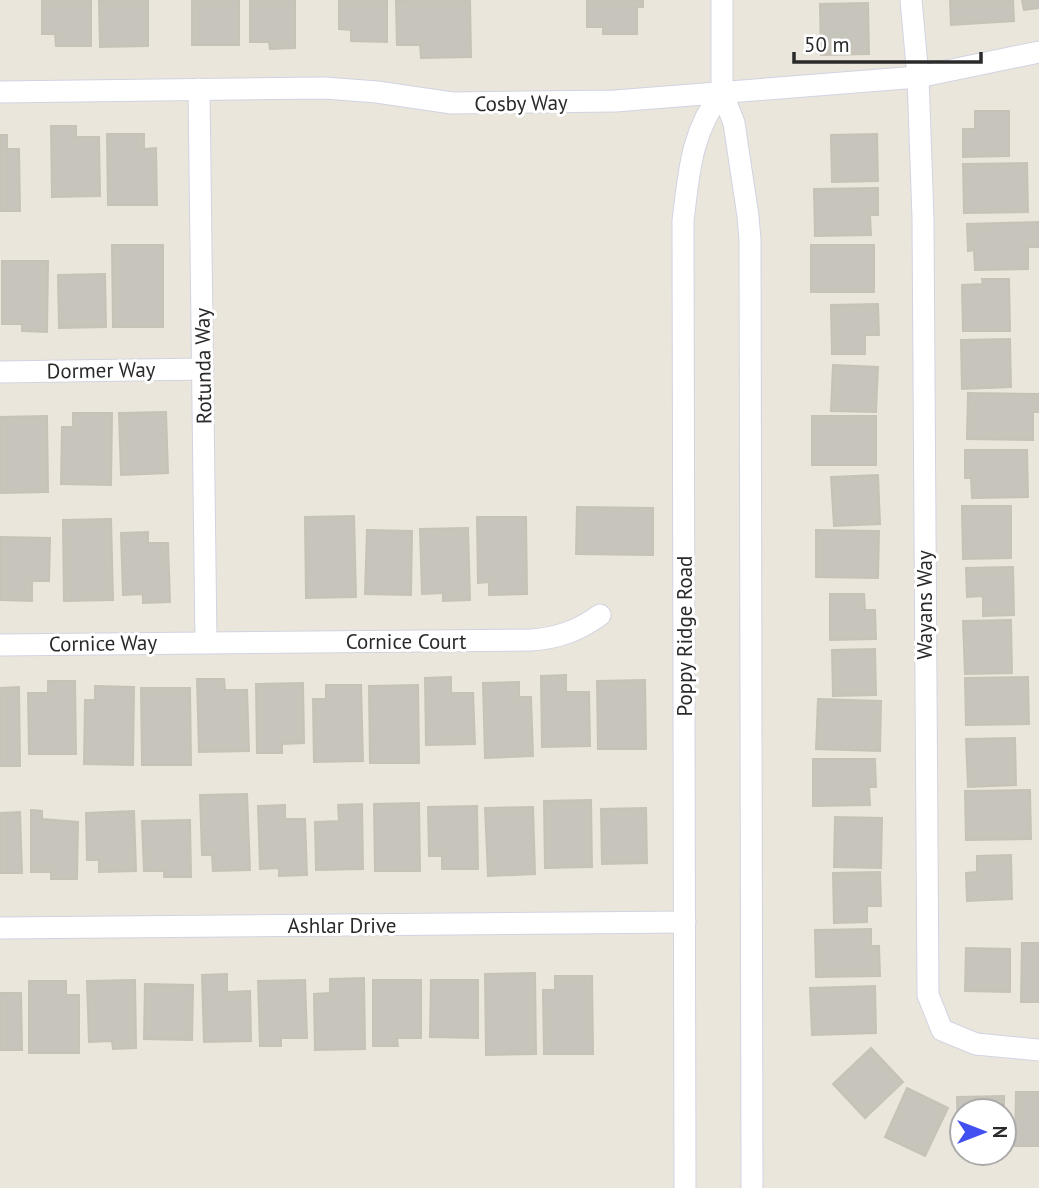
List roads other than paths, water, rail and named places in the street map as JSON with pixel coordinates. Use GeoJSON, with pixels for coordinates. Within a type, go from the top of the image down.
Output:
{"type":"FeatureCollection","features":[{"type":"Feature","properties":{"kind":"street"},"geometry":{"type":"LineString","coordinates":[[722,0],[722,92],[733,123],[750,240],[752,1188]]}},
{"type":"Feature","properties":{"kind":"street","name":"Wayans Way"},"geometry":{"type":"LineString","coordinates":[[911,0],[918,77],[923,218],[928,995],[942,1030],[976,1044],[1039,1050]]}},
{"type":"Feature","properties":{"kind":"street","name":"Cosby Way"},"geometry":{"type":"LineString","coordinates":[[0,92],[347,88],[428,101],[477,104],[627,101],[918,77],[1039,52]]}},
{"type":"Feature","properties":{"kind":"street","name":"Rotunda Way"},"geometry":{"type":"LineString","coordinates":[[199,89],[206,642]]}},
{"type":"Feature","properties":{"kind":"street","name":"Poppy Ridge Road"},"geometry":{"type":"LineString","coordinates":[[685,1188],[683,221],[695,142],[709,108],[722,92]]}},
{"type":"Feature","properties":{"kind":"street","name":"Dormer Way"},"geometry":{"type":"LineString","coordinates":[[0,372],[203,369]]}},
{"type":"Feature","properties":{"kind":"street","name":"Cornice Court"},"geometry":{"type":"LineString","coordinates":[[206,642],[538,640],[573,632],[600,615]]}},
{"type":"Feature","properties":{"kind":"street","name":"Cornice Way"},"geometry":{"type":"LineString","coordinates":[[0,645],[206,642]]}},
{"type":"Feature","properties":{"kind":"street","name":"Ashlar Drive"},"geometry":{"type":"LineString","coordinates":[[0,928],[685,922]]}}]}
